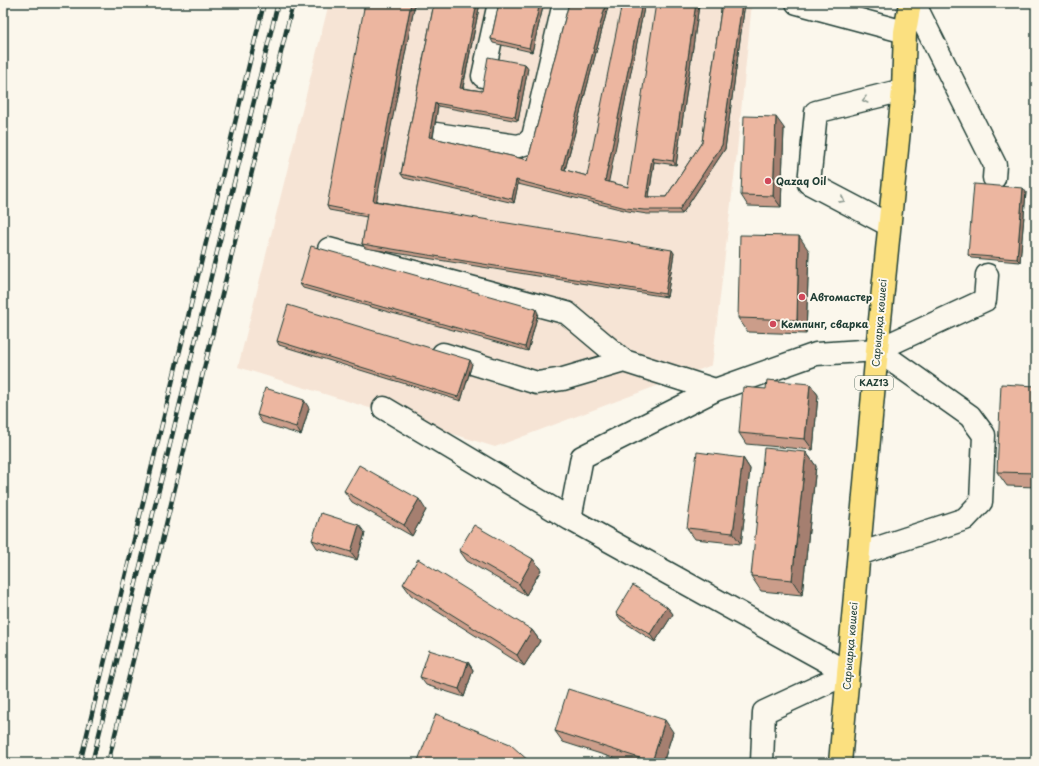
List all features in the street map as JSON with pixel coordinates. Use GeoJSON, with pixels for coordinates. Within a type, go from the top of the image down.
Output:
{"type":"FeatureCollection","features":[{"type":"Feature","properties":{"kind":"main road","name":"Сарыарқа көшесі"},"geometry":{"type":"LineString","coordinates":[[840,763],[877,350],[903,90],[905,32],[910,3]]}},
{"type":"Feature","properties":{"kind":"lane"},"geometry":{"type":"LineString","coordinates":[[483,76],[499,3]]}},
{"type":"Feature","properties":{"kind":"lane"},"geometry":{"type":"LineString","coordinates":[[436,134],[518,146],[527,143],[533,137],[564,3]]}},
{"type":"Feature","properties":{"kind":"lane"},"geometry":{"type":"LineString","coordinates":[[797,3],[905,32]]}},
{"type":"Feature","properties":{"kind":"lane"},"geometry":{"type":"LineString","coordinates":[[914,3],[995,165],[994,178]]}},
{"type":"Feature","properties":{"kind":"lane"},"geometry":{"type":"LineString","coordinates":[[889,225],[809,183],[816,112],[903,90]]}},
{"type":"Feature","properties":{"kind":"lane"},"geometry":{"type":"LineString","coordinates":[[329,249],[567,313],[624,361],[715,390]]}},
{"type":"Feature","properties":{"kind":"lane"},"geometry":{"type":"LineString","coordinates":[[570,519],[582,457],[715,390],[816,354],[877,350],[985,300],[987,275]]}},
{"type":"Feature","properties":{"kind":"lane"},"geometry":{"type":"LineString","coordinates":[[425,349],[537,384],[563,379],[624,361]]}},
{"type":"Feature","properties":{"kind":"lane"},"geometry":{"type":"LineString","coordinates":[[859,554],[965,519],[981,502],[984,435],[970,416],[877,350]]}},
{"type":"Feature","properties":{"kind":"lane"},"geometry":{"type":"LineString","coordinates":[[384,408],[570,519],[848,674]]}},
{"type":"Feature","properties":{"kind":"lane"},"geometry":{"type":"LineString","coordinates":[[763,763],[764,712],[848,674]]}},
{"type":"Feature","properties":{"kind":"shaded area"},"geometry":{"type":"Polygon","coordinates":[[[329,3],[752,3],[736,161],[712,365],[495,447],[238,367],[329,3]]]}},
{"type":"Feature","properties":{"kind":"building"},"geometry":{"type":"Polygon","coordinates":[[[365,3],[411,3],[373,201],[672,250],[665,294],[362,244],[367,214],[327,206],[365,3]]]}},
{"type":"Feature","properties":{"kind":"building"},"geometry":{"type":"Polygon","coordinates":[[[434,3],[477,3],[460,88],[482,91],[488,57],[525,64],[515,117],[435,103],[429,137],[528,160],[569,3],[606,3],[562,169],[587,176],[622,3],[642,3],[605,181],[628,187],[656,3],[696,3],[673,161],[652,158],[646,197],[666,197],[702,142],[722,3],[742,3],[722,145],[679,210],[644,210],[626,208],[516,180],[512,199],[401,174],[434,3]]]}},
{"type":"Feature","properties":{"kind":"building"},"geometry":{"type":"Polygon","coordinates":[[[499,3],[540,3],[529,48],[491,39],[499,3]]]}},
{"type":"Feature","properties":{"kind":"building"},"geometry":{"type":"Polygon","coordinates":[[[744,116],[776,117],[773,196],[741,195],[744,116]]]}},
{"type":"Feature","properties":{"kind":"building"},"geometry":{"type":"Polygon","coordinates":[[[974,184],[1023,188],[1017,259],[968,255],[974,184]]]}},
{"type":"Feature","properties":{"kind":"building"},"geometry":{"type":"Polygon","coordinates":[[[740,235],[799,236],[797,320],[738,318],[740,235]]]}},
{"type":"Feature","properties":{"kind":"building"},"geometry":{"type":"Polygon","coordinates":[[[311,246],[536,309],[525,347],[300,284],[311,246]]]}},
{"type":"Feature","properties":{"kind":"building"},"geometry":{"type":"Polygon","coordinates":[[[288,305],[470,360],[458,397],[277,341],[288,305]]]}},
{"type":"Feature","properties":{"kind":"building"},"geometry":{"type":"Polygon","coordinates":[[[767,380],[810,384],[805,439],[739,433],[743,387],[766,389],[767,380]]]}},
{"type":"Feature","properties":{"kind":"building"},"geometry":{"type":"Polygon","coordinates":[[[1001,384],[1036,386],[1036,473],[997,472],[1001,384]]]}},
{"type":"Feature","properties":{"kind":"building"},"geometry":{"type":"Polygon","coordinates":[[[265,388],[304,400],[296,427],[257,415],[265,388]]]}},
{"type":"Feature","properties":{"kind":"building"},"geometry":{"type":"Polygon","coordinates":[[[764,448],[806,452],[792,580],[751,576],[764,448]]]}},
{"type":"Feature","properties":{"kind":"building"},"geometry":{"type":"Polygon","coordinates":[[[697,452],[743,458],[733,533],[687,528],[697,452]]]}},
{"type":"Feature","properties":{"kind":"building"},"geometry":{"type":"Polygon","coordinates":[[[359,465],[419,499],[404,525],[344,491],[359,465]]]}},
{"type":"Feature","properties":{"kind":"building"},"geometry":{"type":"Polygon","coordinates":[[[321,513],[359,525],[351,552],[312,540],[321,513]]]}},
{"type":"Feature","properties":{"kind":"building"},"geometry":{"type":"Polygon","coordinates":[[[474,525],[533,559],[519,584],[459,550],[474,525]]]}},
{"type":"Feature","properties":{"kind":"building"},"geometry":{"type":"Polygon","coordinates":[[[418,559],[532,630],[517,655],[403,584],[418,559]]]}},
{"type":"Feature","properties":{"kind":"building"},"geometry":{"type":"Polygon","coordinates":[[[633,585],[667,607],[650,634],[616,613],[633,585]]]}},
{"type":"Feature","properties":{"kind":"building"},"geometry":{"type":"Polygon","coordinates":[[[429,650],[468,662],[459,689],[420,677],[429,650]]]}},
{"type":"Feature","properties":{"kind":"building"},"geometry":{"type":"Polygon","coordinates":[[[568,689],[665,720],[652,762],[555,731],[568,689]]]}},
{"type":"Feature","properties":{"kind":"building"},"geometry":{"type":"Polygon","coordinates":[[[436,714],[510,744],[531,763],[417,763],[436,714]]]}},
{"type":"Feature","properties":{"kind":"railway"},"geometry":{"type":"LineString","coordinates":[[80,763],[264,3]]}},
{"type":"Feature","properties":{"kind":"railway"},"geometry":{"type":"LineString","coordinates":[[92,763],[278,3]]}},
{"type":"Feature","properties":{"kind":"railway"},"geometry":{"type":"LineString","coordinates":[[108,763],[293,3]]}},
{"type":"Feature","properties":{"kind":"place","name":"Qazaq Oil"},"geometry":{"type":"Point","coordinates":[768,181]}},
{"type":"Feature","properties":{"kind":"place","name":"Автомастер"},"geometry":{"type":"Point","coordinates":[802,297]}},
{"type":"Feature","properties":{"kind":"place","name":"Кемпинг, сварка"},"geometry":{"type":"Point","coordinates":[773,324]}}]}
